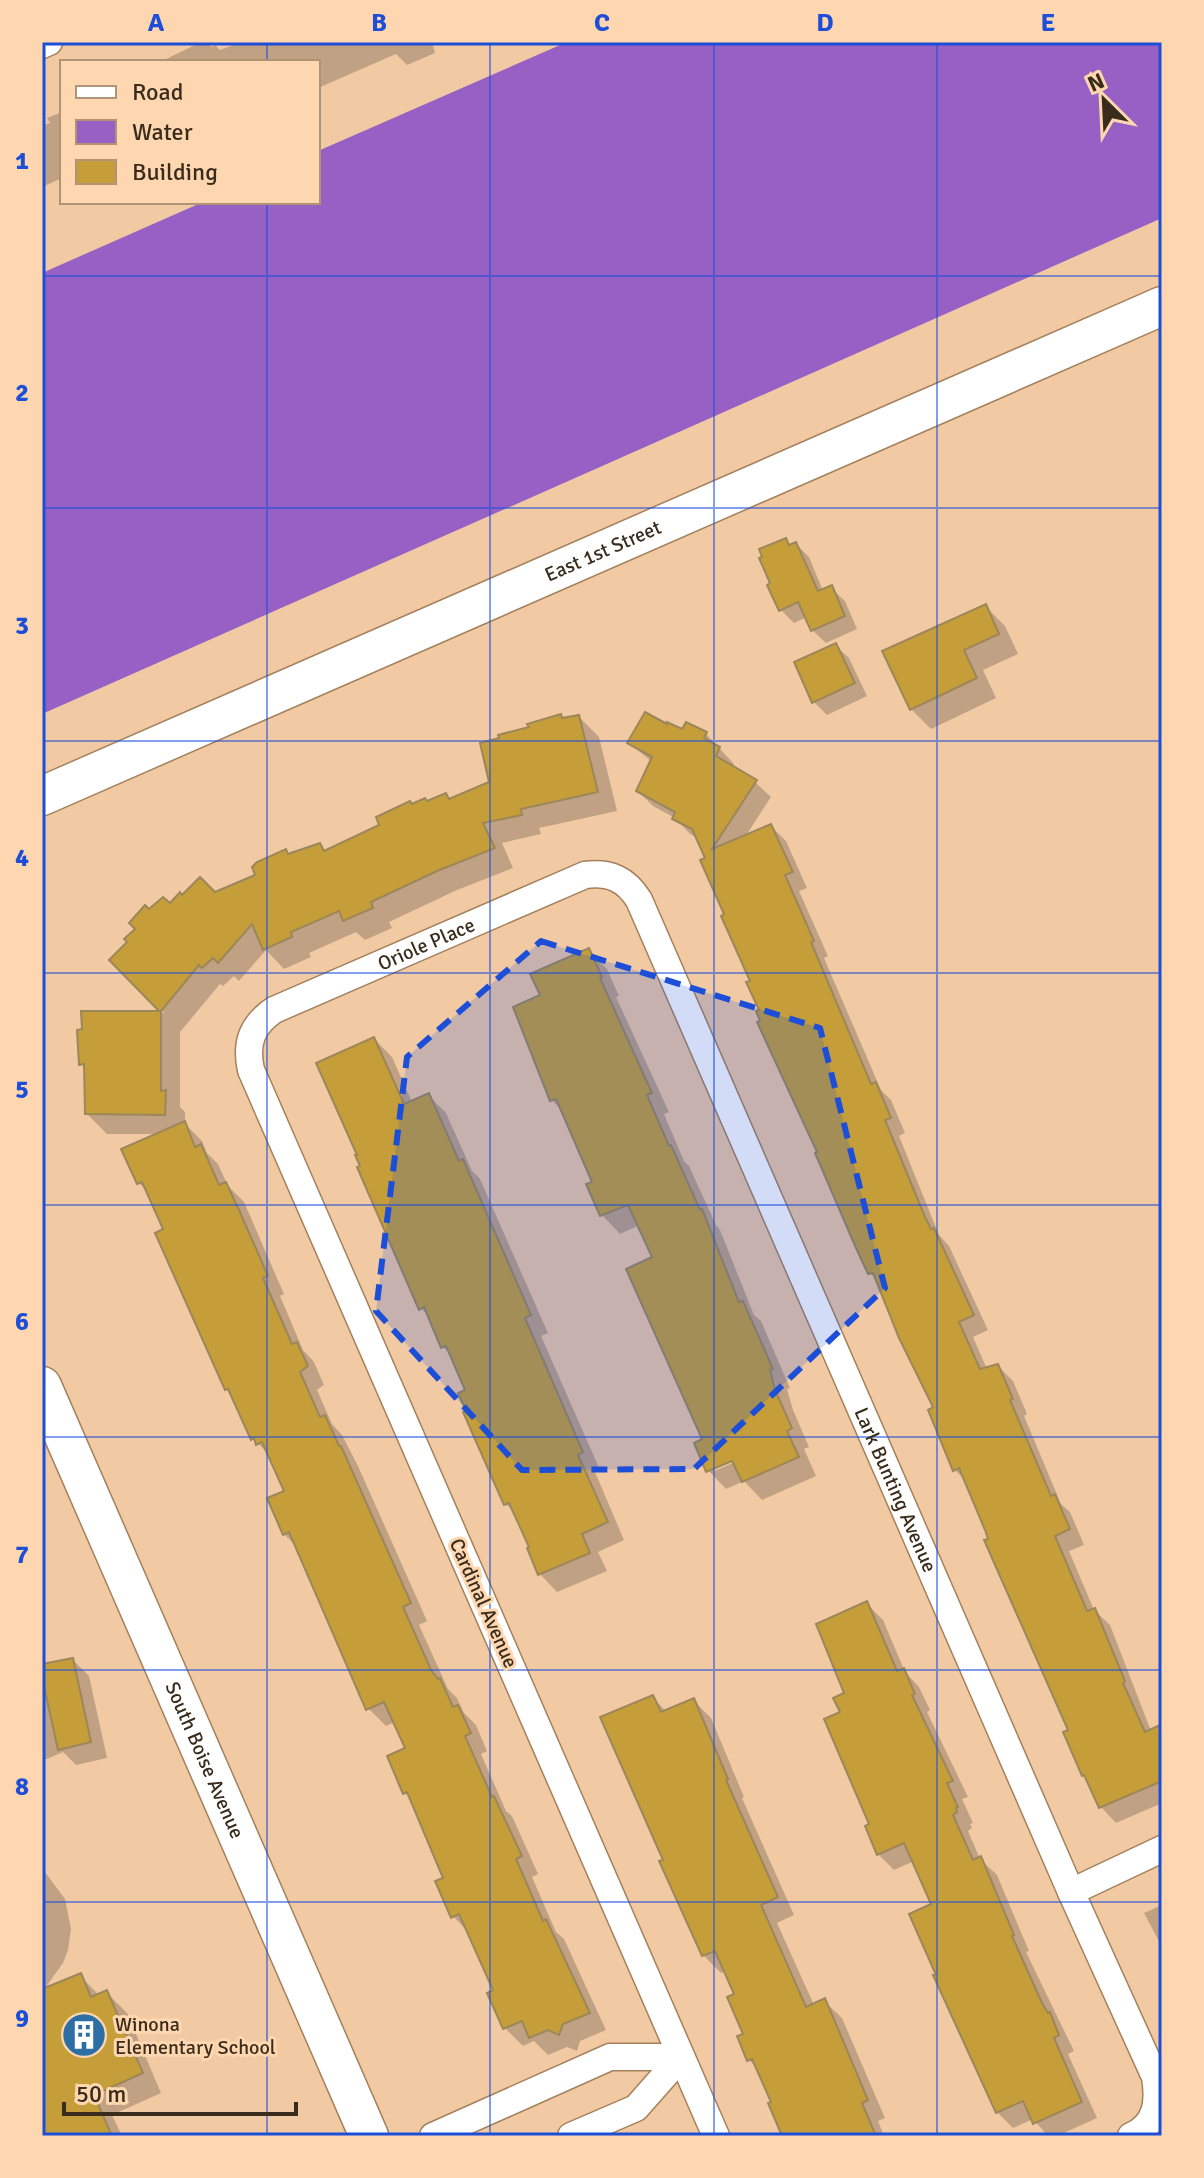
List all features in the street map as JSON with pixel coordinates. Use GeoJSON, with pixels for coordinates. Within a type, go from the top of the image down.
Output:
{"type":"FeatureCollection","features":[{"type":"Feature","properties":{"kind":"main road","name":"East 1st Street"},"geometry":{"type":"LineString","coordinates":[[42,796],[1162,306]]}},
{"type":"Feature","properties":{"kind":"main road","name":"South Boise Avenue"},"geometry":{"type":"LineString","coordinates":[[42,1386],[369,2136]]}},
{"type":"Feature","properties":{"kind":"street"},"geometry":{"type":"LineString","coordinates":[[42,45],[49,42]]}},
{"type":"Feature","properties":{"kind":"street","name":"Oriole Place"},"geometry":{"type":"LineString","coordinates":[[251,1070],[247,1053],[251,1033],[262,1018],[274,1010],[585,875],[603,873],[619,878],[633,889],[639,900]]}},
{"type":"Feature","properties":{"kind":"street","name":"Lark Bunting Avenue"},"geometry":{"type":"LineString","coordinates":[[639,900],[1071,1892],[1155,2077],[1158,2094],[1155,2111],[1148,2123],[1131,2136]]}},
{"type":"Feature","properties":{"kind":"street","name":"Cardinal Avenue"},"geometry":{"type":"LineString","coordinates":[[251,1070],[716,2136]]}},
{"type":"Feature","properties":{"kind":"street"},"geometry":{"type":"LineString","coordinates":[[1071,1892],[1162,1849]]}},
{"type":"Feature","properties":{"kind":"street"},"geometry":{"type":"LineString","coordinates":[[433,2136],[610,2057],[681,2057]]}},
{"type":"Feature","properties":{"kind":"street"},"geometry":{"type":"LineString","coordinates":[[571,2136],[636,2108],[681,2057]]}},
{"type":"Feature","properties":{"kind":"highlighted area"},"geometry":{"type":"Polygon","coordinates":[[[541,941],[820,1028],[885,1288],[694,1469],[522,1470],[376,1311],[407,1057],[541,941]]]}},
{"type":"Feature","properties":{"kind":"water"},"geometry":{"type":"Polygon","coordinates":[[[567,42],[1162,42],[1162,218],[42,714],[42,273],[198,204],[320,204],[320,150],[567,42]]]}},
{"type":"Feature","properties":{"kind":"building"},"geometry":{"type":"Polygon","coordinates":[[[786,538],[789,545],[796,542],[818,591],[832,585],[845,616],[811,631],[798,602],[779,611],[767,585],[770,583],[759,558],[762,557],[759,549],[786,538]]]}},
{"type":"Feature","properties":{"kind":"building"},"geometry":{"type":"Polygon","coordinates":[[[986,604],[999,634],[964,650],[977,678],[910,710],[882,651],[986,604]]]}},
{"type":"Feature","properties":{"kind":"building"},"geometry":{"type":"Polygon","coordinates":[[[836,643],[855,683],[812,703],[794,662],[836,643]]]}},
{"type":"Feature","properties":{"kind":"building"},"geometry":{"type":"Polygon","coordinates":[[[645,712],[682,729],[686,722],[707,732],[704,738],[720,747],[716,756],[757,780],[712,849],[771,824],[793,872],[785,875],[814,941],[811,942],[871,1084],[876,1082],[891,1118],[885,1120],[925,1217],[931,1229],[934,1228],[974,1315],[959,1322],[980,1369],[998,1364],[1051,1496],[1055,1494],[1070,1529],[1055,1536],[1087,1611],[1095,1608],[1145,1732],[1162,1724],[1162,1781],[1099,1808],[1082,1776],[1063,1732],[1068,1730],[984,1540],[988,1539],[985,1530],[959,1468],[953,1471],[928,1410],[933,1407],[899,1338],[873,1273],[868,1274],[856,1248],[817,1152],[757,1022],[760,1021],[756,1011],[759,1010],[746,982],[750,981],[721,916],[724,914],[700,860],[705,858],[692,829],[672,819],[675,812],[636,791],[652,757],[627,743],[645,712]]]}},
{"type":"Feature","properties":{"kind":"building"},"geometry":{"type":"Polygon","coordinates":[[[561,714],[562,718],[579,715],[598,792],[521,809],[522,815],[483,823],[495,848],[371,902],[373,908],[343,921],[339,911],[291,932],[292,937],[263,950],[252,924],[218,963],[213,958],[202,968],[199,965],[161,1011],[161,1091],[166,1090],[165,1115],[85,1114],[84,1064],[79,1065],[77,1030],[82,1029],[81,1011],[159,1011],[109,960],[127,942],[124,939],[135,929],[129,923],[145,905],[149,909],[163,897],[170,903],[200,877],[215,892],[255,875],[252,867],[257,862],[286,849],[288,854],[320,843],[324,851],[379,825],[376,817],[410,801],[412,804],[425,798],[427,801],[446,793],[449,799],[489,782],[480,743],[561,714]]]}},
{"type":"Feature","properties":{"kind":"building"},"geometry":{"type":"Polygon","coordinates":[[[589,948],[652,1093],[647,1095],[669,1146],[702,1209],[739,1302],[743,1301],[773,1369],[770,1370],[775,1390],[792,1428],[787,1431],[799,1457],[742,1482],[732,1461],[706,1472],[694,1443],[702,1439],[626,1269],[652,1257],[628,1205],[600,1216],[586,1184],[592,1182],[556,1099],[550,1101],[513,1007],[540,995],[530,974],[589,948]]]}},
{"type":"Feature","properties":{"kind":"building"},"geometry":{"type":"Polygon","coordinates":[[[374,1037],[404,1104],[429,1093],[459,1161],[463,1159],[531,1315],[525,1318],[583,1452],[578,1455],[608,1522],[582,1534],[590,1553],[538,1575],[509,1503],[504,1505],[463,1412],[466,1411],[458,1393],[465,1390],[446,1346],[441,1348],[424,1307],[419,1310],[357,1167],[360,1166],[357,1155],[316,1063],[374,1037]]]}},
{"type":"Feature","properties":{"kind":"building"},"geometry":{"type":"Polygon","coordinates":[[[185,1121],[195,1147],[201,1144],[219,1185],[226,1182],[239,1210],[268,1276],[263,1278],[292,1344],[297,1342],[308,1366],[300,1372],[320,1417],[325,1415],[341,1446],[411,1603],[403,1607],[431,1670],[440,1678],[453,1707],[458,1705],[471,1733],[465,1736],[522,1856],[516,1859],[543,1921],[546,1919],[590,2013],[563,2024],[559,2035],[548,2030],[529,2038],[522,2021],[503,2029],[487,1993],[493,1990],[459,1914],[451,1918],[435,1881],[443,1878],[407,1792],[403,1794],[387,1756],[405,1748],[384,1702],[366,1710],[289,1532],[283,1535],[267,1498],[284,1491],[262,1442],[256,1445],[254,1438],[251,1440],[228,1389],[225,1390],[155,1233],[163,1229],[142,1182],[137,1184],[121,1149],[185,1121]]]}},
{"type":"Feature","properties":{"kind":"building"},"geometry":{"type":"Polygon","coordinates":[[[867,1601],[897,1671],[904,1668],[915,1694],[912,1695],[953,1781],[947,1783],[958,1807],[953,1815],[973,1860],[981,1856],[1012,1936],[1042,2003],[1050,2012],[1059,2035],[1054,2038],[1082,2102],[1033,2124],[1023,2101],[996,2113],[933,1975],[936,1975],[909,1914],[931,1904],[904,1843],[877,1855],[865,1826],[869,1824],[824,1719],[840,1712],[833,1698],[844,1693],[816,1624],[867,1601]]]}},
{"type":"Feature","properties":{"kind":"building"},"geometry":{"type":"Polygon","coordinates":[[[73,1658],[91,1742],[58,1750],[42,1664],[73,1658]]]}},
{"type":"Feature","properties":{"kind":"building"},"geometry":{"type":"Polygon","coordinates":[[[653,1695],[661,1712],[694,1698],[726,1780],[778,1897],[761,1905],[806,2007],[825,1998],[868,2100],[862,2103],[876,2136],[782,2136],[752,2059],[747,2061],[737,2036],[743,2034],[727,1997],[734,1994],[715,1951],[702,1956],[600,1717],[653,1695]]]}},
{"type":"Feature","properties":{"kind":"building","name":"Winona Elementary School"},"geometry":{"type":"Polygon","coordinates":[[[81,1973],[91,1997],[107,1990],[143,2073],[94,2095],[112,2136],[42,2136],[42,1989],[81,1973]]]}},
{"type":"Feature","properties":{"kind":"place","name":"Winona Elementary School"},"geometry":{"type":"Point","coordinates":[84,2035]}}]}
